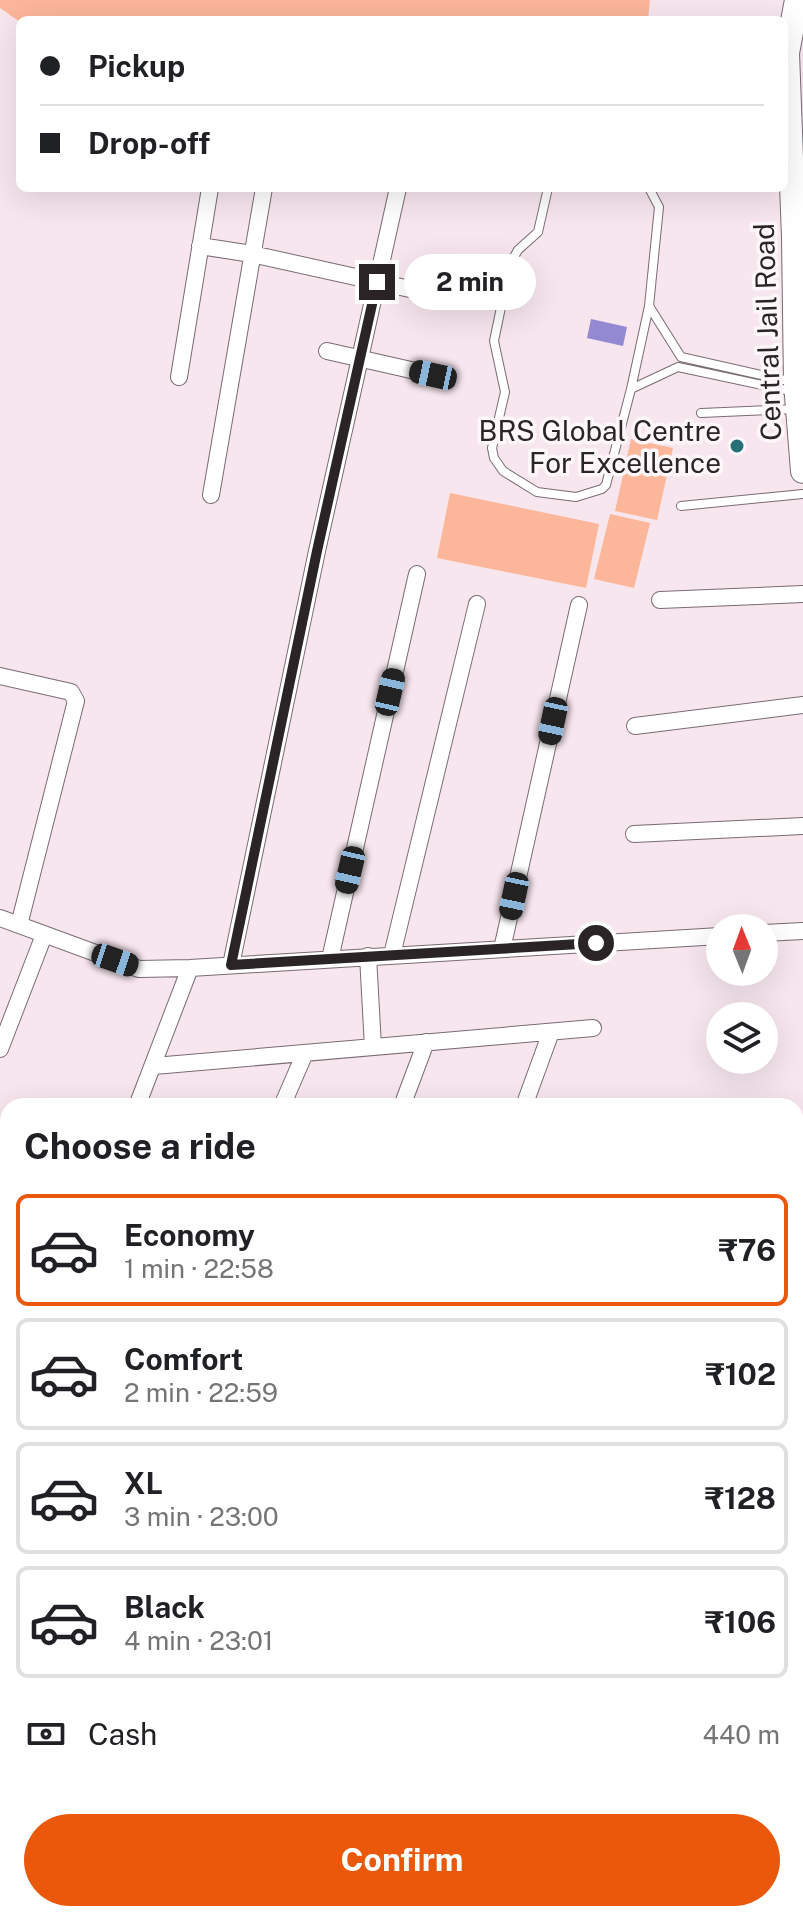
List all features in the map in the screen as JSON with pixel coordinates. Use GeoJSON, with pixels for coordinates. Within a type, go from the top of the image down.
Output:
{"type":"FeatureCollection","features":[{"type":"Feature","properties":{"kind":"main road","name":"Central Jail Road"},"geometry":{"type":"LineString","coordinates":[[788,48],[797,0]]}},
{"type":"Feature","properties":{"kind":"main road","name":"Central Jail Road"},"geometry":{"type":"LineString","coordinates":[[788,70],[798,238],[798,399],[803,471]]}},
{"type":"Feature","properties":{"kind":"street"},"geometry":{"type":"LineString","coordinates":[[179,377],[209,192]]}},
{"type":"Feature","properties":{"kind":"street"},"geometry":{"type":"LineString","coordinates":[[211,495],[263,192]]}},
{"type":"Feature","properties":{"kind":"street"},"geometry":{"type":"LineString","coordinates":[[231,965],[397,192]]}},
{"type":"Feature","properties":{"kind":"street"},"geometry":{"type":"LineString","coordinates":[[200,246],[252,254],[455,299]]}},
{"type":"Feature","properties":{"kind":"street"},"geometry":{"type":"LineString","coordinates":[[327,351],[433,375]]}},
{"type":"Feature","properties":{"kind":"street"},"geometry":{"type":"LineString","coordinates":[[330,959],[417,574]]}},
{"type":"Feature","properties":{"kind":"street"},"geometry":{"type":"LineString","coordinates":[[660,600],[803,594]]}},
{"type":"Feature","properties":{"kind":"street"},"geometry":{"type":"LineString","coordinates":[[392,955],[477,604]]}},
{"type":"Feature","properties":{"kind":"street"},"geometry":{"type":"LineString","coordinates":[[502,949],[579,605]]}},
{"type":"Feature","properties":{"kind":"street"},"geometry":{"type":"LineString","coordinates":[[0,676],[71,692],[76,701],[19,925]]}},
{"type":"Feature","properties":{"kind":"street"},"geometry":{"type":"LineString","coordinates":[[635,726],[803,705]]}},
{"type":"Feature","properties":{"kind":"street"},"geometry":{"type":"LineString","coordinates":[[634,834],[803,826]]}},
{"type":"Feature","properties":{"kind":"street"},"geometry":{"type":"LineString","coordinates":[[0,918],[139,969],[706,937]]}},
{"type":"Feature","properties":{"kind":"street"},"geometry":{"type":"LineString","coordinates":[[778,932],[803,931]]}},
{"type":"Feature","properties":{"kind":"street"},"geometry":{"type":"LineString","coordinates":[[0,1049],[44,935]]}},
{"type":"Feature","properties":{"kind":"street"},"geometry":{"type":"LineString","coordinates":[[368,956],[373,1047]]}},
{"type":"Feature","properties":{"kind":"street"},"geometry":{"type":"LineString","coordinates":[[140,1098],[190,968]]}},
{"type":"Feature","properties":{"kind":"street"},"geometry":{"type":"LineString","coordinates":[[154,1066],[593,1028]]}},
{"type":"Feature","properties":{"kind":"street"},"geometry":{"type":"LineString","coordinates":[[527,1098],[551,1032]]}},
{"type":"Feature","properties":{"kind":"street"},"geometry":{"type":"LineString","coordinates":[[405,1098],[426,1042]]}},
{"type":"Feature","properties":{"kind":"street"},"geometry":{"type":"LineString","coordinates":[[285,1098],[305,1053]]}},
{"type":"Feature","properties":{"kind":"lane"},"geometry":{"type":"LineString","coordinates":[[547,192],[538,232],[518,250],[510,264],[494,351],[505,392],[492,441],[494,458],[510,478],[537,492],[569,498],[602,489],[606,485],[649,306],[659,207],[651,192]]}},
{"type":"Feature","properties":{"kind":"lane"},"geometry":{"type":"LineString","coordinates":[[649,306],[681,357],[798,399]]}},
{"type":"Feature","properties":{"kind":"lane"},"geometry":{"type":"LineString","coordinates":[[678,367],[681,357]]}},
{"type":"Feature","properties":{"kind":"lane"},"geometry":{"type":"LineString","coordinates":[[631,389],[678,367],[798,399]]}},
{"type":"Feature","properties":{"kind":"lane"},"geometry":{"type":"LineString","coordinates":[[701,413],[798,399]]}},
{"type":"Feature","properties":{"kind":"lane"},"geometry":{"type":"LineString","coordinates":[[681,506],[803,494]]}},
{"type":"Feature","properties":{"kind":"shaded area"},"geometry":{"type":"Polygon","coordinates":[[[0,0],[650,0],[648,16],[16,16],[16,19],[0,8],[0,0]]]}},
{"type":"Feature","properties":{"kind":"shaded area"},"geometry":{"type":"Polygon","coordinates":[[[591,319],[627,327],[623,346],[587,338],[591,319]]]}},
{"type":"Feature","properties":{"kind":"shaded area"},"geometry":{"type":"Polygon","coordinates":[[[631,439],[673,448],[657,520],[615,511],[631,439]]]}},
{"type":"Feature","properties":{"kind":"shaded area"},"geometry":{"type":"Polygon","coordinates":[[[450,493],[599,524],[586,588],[437,558],[450,493]]]}},
{"type":"Feature","properties":{"kind":"shaded area"},"geometry":{"type":"Polygon","coordinates":[[[610,514],[650,523],[634,588],[594,579],[610,514]]]}},
{"type":"Feature","properties":{"kind":"place","name":"BRS Global Centre For Excellence"},"geometry":{"type":"Point","coordinates":[737,446]}},
{"type":"Feature","properties":{"kind":"route"},"geometry":{"type":"LineString","coordinates":[[377,282],[317,551],[231,965],[596,943]]}}]}
